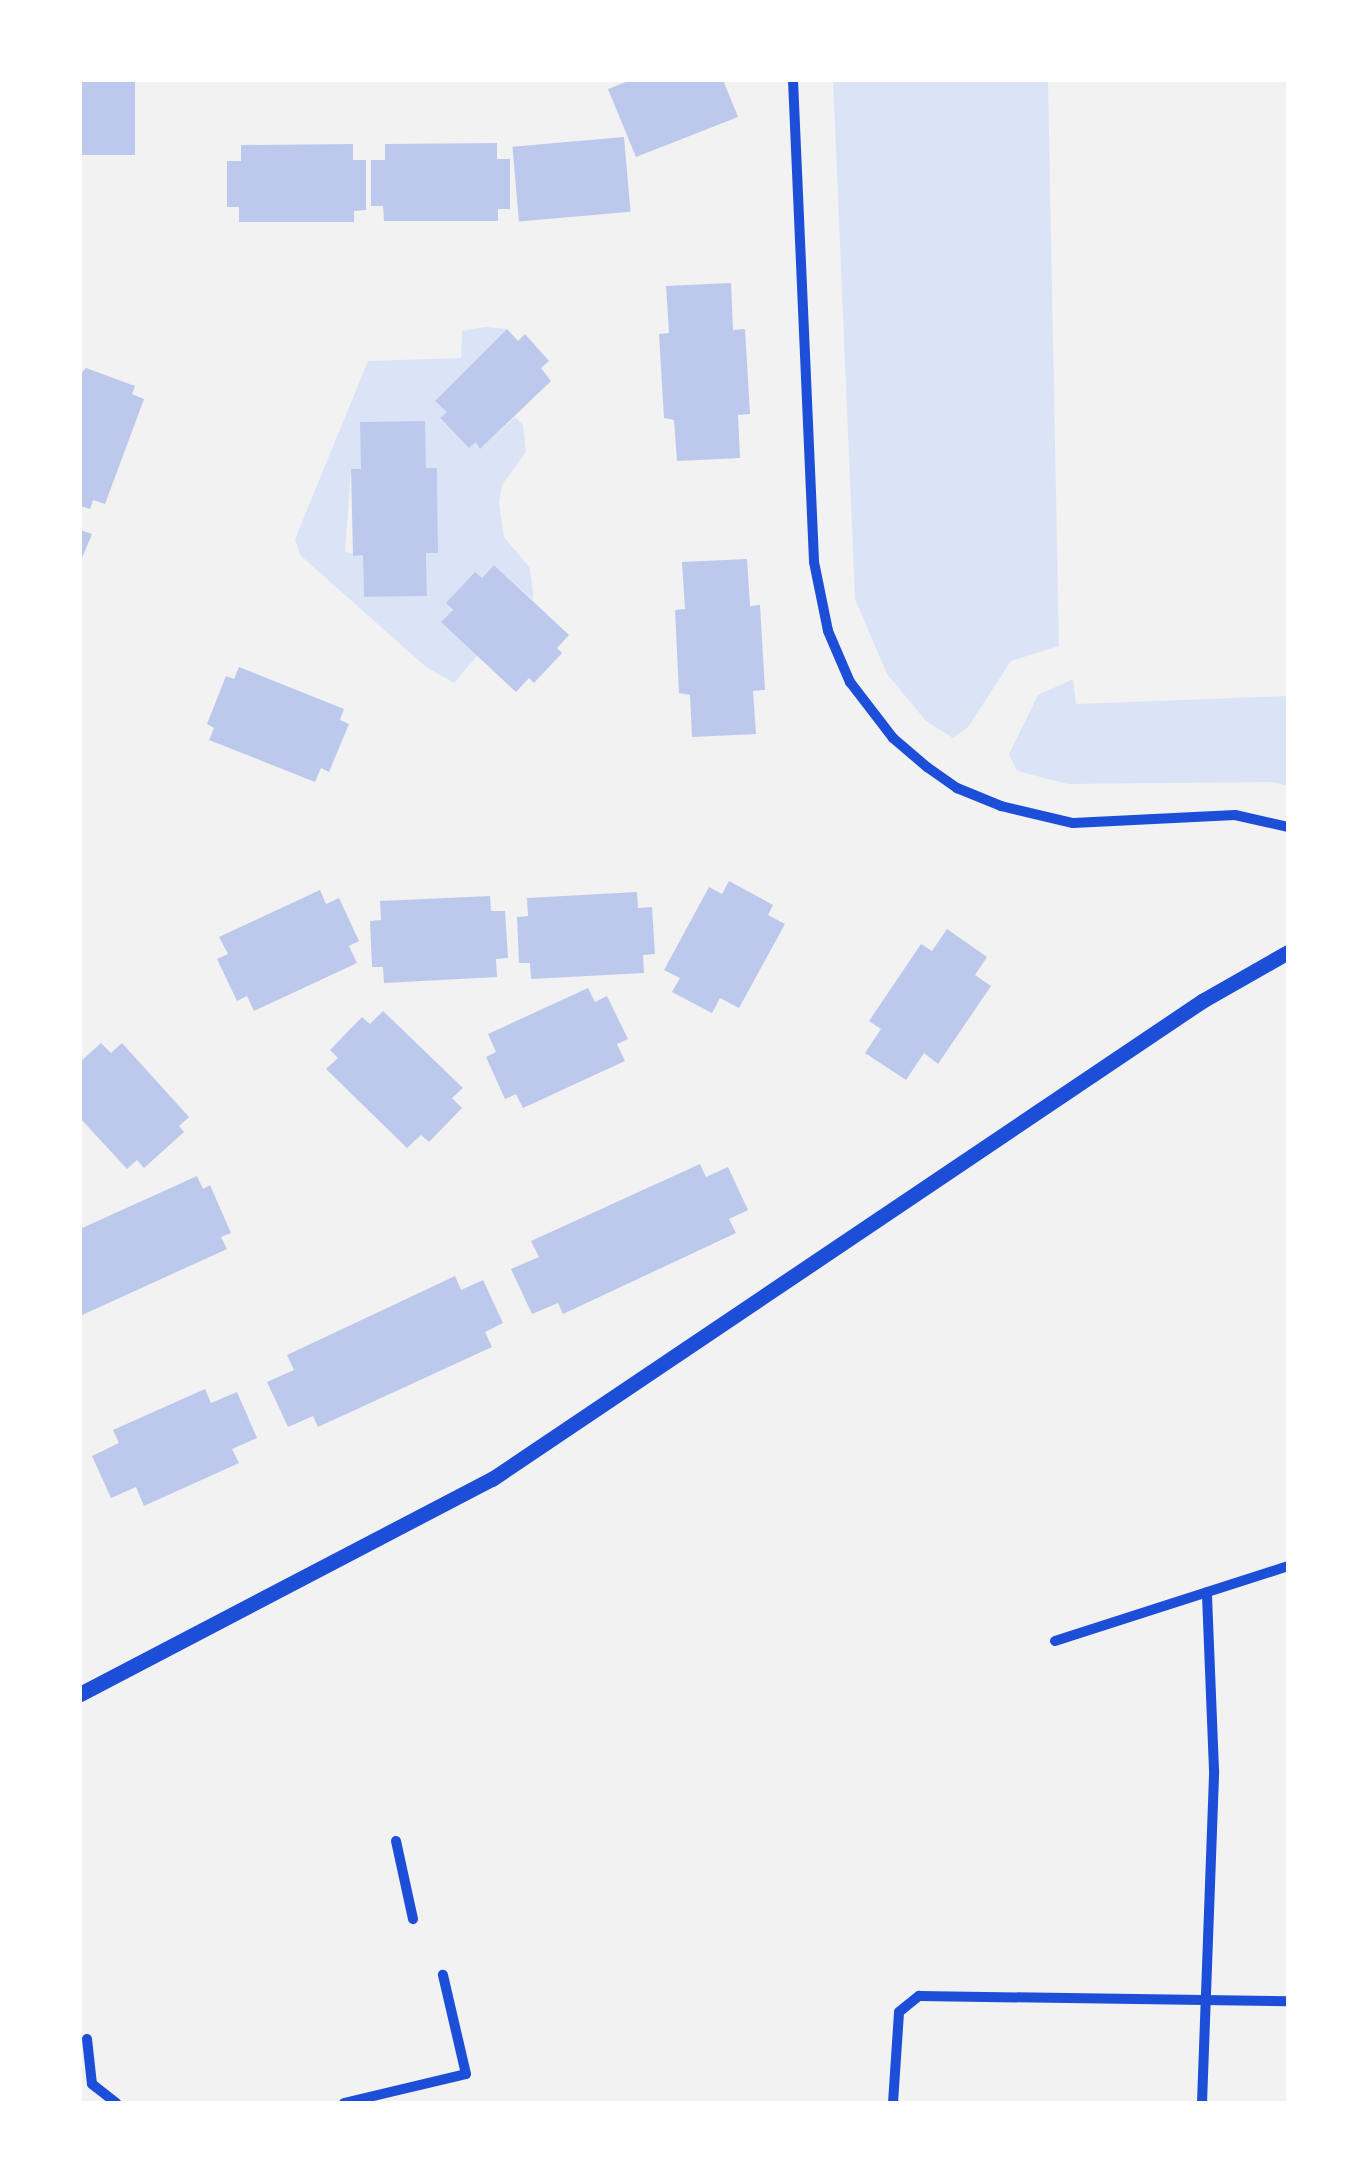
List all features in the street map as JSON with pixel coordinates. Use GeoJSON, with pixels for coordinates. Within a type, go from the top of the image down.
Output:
{"type":"FeatureCollection","features":[{"type":"Feature","properties":{"kind":"street"},"geometry":{"type":"LineString","coordinates":[[793,80],[814,562],[828,632],[850,682],[893,738],[926,766],[957,788],[1001,806],[1072,823],[1235,815],[1288,827]]}},
{"type":"Feature","properties":{"kind":"street"},"geometry":{"type":"LineString","coordinates":[[80,1694],[492,1479],[1202,1001],[1288,952]]}},
{"type":"Feature","properties":{"kind":"street"},"geometry":{"type":"LineString","coordinates":[[1055,1641],[1288,1566]]}},
{"type":"Feature","properties":{"kind":"street"},"geometry":{"type":"LineString","coordinates":[[1202,2103],[1214,1770],[1207,1592]]}},
{"type":"Feature","properties":{"kind":"street"},"geometry":{"type":"LineString","coordinates":[[396,1841],[414,1918]]}},
{"type":"Feature","properties":{"kind":"street"},"geometry":{"type":"LineString","coordinates":[[344,2103],[466,2074],[443,1975]]}},
{"type":"Feature","properties":{"kind":"street"},"geometry":{"type":"LineString","coordinates":[[893,2103],[895,2028],[907,2001],[934,1994],[1288,2001]]}},
{"type":"Feature","properties":{"kind":"street"},"geometry":{"type":"LineString","coordinates":[[87,2038],[92,2084],[116,2103]]}},
{"type":"Feature","properties":{"kind":"shaded area"},"geometry":{"type":"Polygon","coordinates":[[[833,80],[1048,80],[1059,646],[1011,661],[968,727],[953,738],[926,721],[887,674],[855,599],[833,80]]]}},
{"type":"Feature","properties":{"kind":"shaded area"},"geometry":{"type":"Polygon","coordinates":[[[507,329],[435,401],[447,412],[440,419],[469,447],[476,442],[481,448],[515,417],[523,425],[526,452],[502,485],[499,503],[504,537],[530,568],[533,600],[494,565],[482,578],[475,572],[447,603],[477,656],[454,683],[426,667],[300,555],[295,539],[368,361],[461,358],[462,331],[507,329]],[[351,469],[345,552],[363,555],[364,597],[427,596],[426,553],[438,553],[437,469],[351,469]]]}},
{"type":"Feature","properties":{"kind":"shaded area"},"geometry":{"type":"Polygon","coordinates":[[[1073,679],[1076,704],[1288,696],[1288,786],[1272,782],[1068,784],[1017,771],[1009,754],[1038,695],[1073,679]]]}},
{"type":"Feature","properties":{"kind":"building"},"geometry":{"type":"Polygon","coordinates":[[[80,80],[135,80],[135,155],[80,155],[80,80]]]}},
{"type":"Feature","properties":{"kind":"building"},"geometry":{"type":"Polygon","coordinates":[[[631,80],[723,80],[738,117],[636,157],[608,89],[631,80]]]}},
{"type":"Feature","properties":{"kind":"building"},"geometry":{"type":"Polygon","coordinates":[[[624,137],[631,212],[519,221],[512,147],[624,137]]]}},
{"type":"Feature","properties":{"kind":"building"},"geometry":{"type":"Polygon","coordinates":[[[497,143],[497,159],[510,159],[510,209],[498,209],[498,221],[384,221],[383,206],[371,206],[371,160],[385,160],[385,144],[497,143]]]}},
{"type":"Feature","properties":{"kind":"building"},"geometry":{"type":"Polygon","coordinates":[[[353,144],[353,160],[366,160],[366,210],[354,211],[354,222],[239,222],[239,207],[227,207],[227,161],[241,161],[241,145],[353,144]]]}},
{"type":"Feature","properties":{"kind":"building"},"geometry":{"type":"Polygon","coordinates":[[[731,283],[733,330],[745,329],[750,414],[738,415],[740,458],[677,461],[674,420],[664,418],[659,334],[669,333],[666,286],[731,283]]]}},
{"type":"Feature","properties":{"kind":"building"},"geometry":{"type":"Polygon","coordinates":[[[507,329],[518,341],[525,334],[549,361],[541,368],[551,381],[480,449],[476,442],[469,448],[440,418],[447,412],[435,401],[507,329]]]}},
{"type":"Feature","properties":{"kind":"building"},"geometry":{"type":"Polygon","coordinates":[[[86,368],[135,386],[132,394],[144,399],[105,504],[93,500],[90,509],[80,506],[80,374],[86,368]]]}},
{"type":"Feature","properties":{"kind":"building"},"geometry":{"type":"Polygon","coordinates":[[[425,421],[426,468],[437,468],[438,553],[426,553],[427,596],[364,597],[363,555],[353,556],[351,469],[361,469],[360,422],[425,421]]]}},
{"type":"Feature","properties":{"kind":"building"},"geometry":{"type":"Polygon","coordinates":[[[80,530],[92,534],[80,563],[80,530]]]}},
{"type":"Feature","properties":{"kind":"building"},"geometry":{"type":"Polygon","coordinates":[[[747,559],[750,606],[760,605],[765,690],[753,691],[756,734],[692,737],[690,695],[679,693],[675,610],[685,609],[682,562],[747,559]]]}},
{"type":"Feature","properties":{"kind":"building"},"geometry":{"type":"Polygon","coordinates":[[[494,565],[569,635],[557,648],[562,653],[534,683],[529,678],[516,692],[441,622],[453,610],[446,603],[475,572],[482,578],[494,565]]]}},
{"type":"Feature","properties":{"kind":"building"},"geometry":{"type":"Polygon","coordinates":[[[239,667],[344,709],[340,720],[349,724],[329,772],[321,768],[315,782],[209,740],[214,728],[207,724],[226,676],[234,679],[239,667]]]}},
{"type":"Feature","properties":{"kind":"building"},"geometry":{"type":"Polygon","coordinates":[[[729,881],[773,905],[768,915],[785,924],[739,1008],[720,998],[712,1013],[672,992],[680,978],[664,970],[709,887],[722,894],[729,881]]]}},
{"type":"Feature","properties":{"kind":"building"},"geometry":{"type":"Polygon","coordinates":[[[320,890],[326,904],[339,898],[359,941],[349,946],[357,963],[254,1011],[247,996],[237,1001],[217,959],[228,954],[219,937],[320,890]]]}},
{"type":"Feature","properties":{"kind":"building"},"geometry":{"type":"Polygon","coordinates":[[[637,892],[638,908],[652,907],[655,954],[643,955],[644,973],[531,979],[530,963],[519,963],[517,917],[528,916],[527,898],[637,892]]]}},
{"type":"Feature","properties":{"kind":"building"},"geometry":{"type":"Polygon","coordinates":[[[490,896],[491,911],[505,911],[508,958],[496,959],[497,977],[384,983],[383,967],[372,967],[370,921],[381,920],[380,901],[490,896]]]}},
{"type":"Feature","properties":{"kind":"building"},"geometry":{"type":"Polygon","coordinates":[[[947,929],[987,957],[975,975],[991,986],[938,1064],[924,1053],[906,1080],[865,1053],[881,1029],[869,1021],[921,944],[932,951],[947,929]]]}},
{"type":"Feature","properties":{"kind":"building"},"geometry":{"type":"Polygon","coordinates":[[[588,988],[595,1002],[607,996],[628,1039],[617,1044],[625,1061],[523,1108],[516,1094],[505,1099],[486,1057],[496,1052],[488,1034],[588,988]]]}},
{"type":"Feature","properties":{"kind":"building"},"geometry":{"type":"Polygon","coordinates":[[[383,1011],[463,1088],[452,1098],[462,1108],[429,1142],[421,1135],[407,1148],[326,1069],[338,1058],[330,1050],[362,1017],[370,1024],[383,1011]]]}},
{"type":"Feature","properties":{"kind":"building"},"geometry":{"type":"Polygon","coordinates":[[[101,1043],[111,1053],[122,1043],[189,1117],[179,1126],[184,1132],[144,1168],[137,1160],[127,1169],[80,1118],[80,1062],[101,1043]]]}},
{"type":"Feature","properties":{"kind":"building"},"geometry":{"type":"Polygon","coordinates":[[[700,1164],[706,1177],[728,1167],[748,1210],[729,1219],[736,1233],[563,1314],[558,1303],[532,1314],[511,1269],[539,1257],[531,1241],[700,1164]]]}},
{"type":"Feature","properties":{"kind":"building"},"geometry":{"type":"Polygon","coordinates":[[[197,1176],[203,1189],[210,1185],[231,1233],[221,1237],[227,1249],[80,1316],[80,1229],[197,1176]]]}},
{"type":"Feature","properties":{"kind":"building"},"geometry":{"type":"Polygon","coordinates":[[[455,1276],[461,1290],[483,1280],[503,1323],[485,1332],[492,1347],[318,1427],[313,1416],[288,1427],[267,1382],[294,1370],[287,1355],[455,1276]]]}},
{"type":"Feature","properties":{"kind":"building"},"geometry":{"type":"Polygon","coordinates":[[[205,1389],[211,1403],[237,1392],[257,1438],[232,1449],[239,1463],[144,1506],[136,1487],[111,1498],[92,1456],[119,1443],[113,1430],[205,1389]]]}}]}
